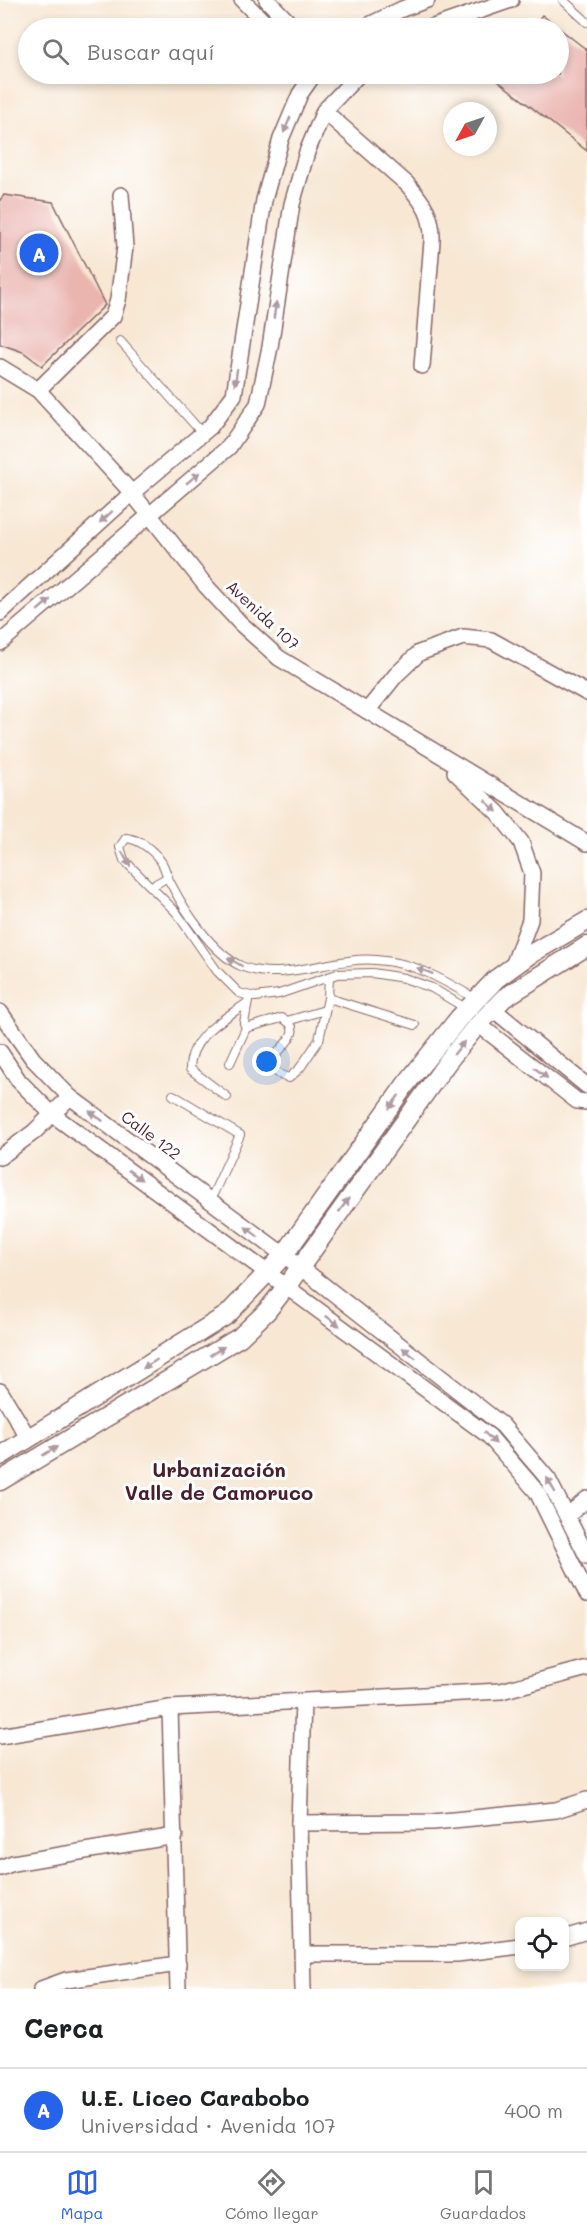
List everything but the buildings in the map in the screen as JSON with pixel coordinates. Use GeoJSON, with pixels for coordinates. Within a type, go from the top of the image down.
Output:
{"type":"FeatureCollection","features":[{"type":"Feature","properties":{"kind":"street"},"geometry":{"type":"LineString","coordinates":[[242,0],[260,18]]}},
{"type":"Feature","properties":{"kind":"street"},"geometry":{"type":"LineString","coordinates":[[267,0],[284,18]]}},
{"type":"Feature","properties":{"kind":"street"},"geometry":{"type":"LineString","coordinates":[[384,18],[427,0]]}},
{"type":"Feature","properties":{"kind":"street"},"geometry":{"type":"LineString","coordinates":[[459,18],[511,0]]}},
{"type":"Feature","properties":{"kind":"street"},"geometry":{"type":"LineString","coordinates":[[0,613],[132,493],[210,428],[234,395],[264,200],[281,139],[300,94],[307,84]]}},
{"type":"Feature","properties":{"kind":"street"},"geometry":{"type":"LineString","coordinates":[[0,643],[229,447],[258,404],[270,347],[292,204],[307,152],[324,111],[350,84]]}},
{"type":"Feature","properties":{"kind":"street"},"geometry":{"type":"LineString","coordinates":[[324,111],[406,184],[419,197],[428,213],[432,226],[432,242],[422,366]]}},
{"type":"Feature","properties":{"kind":"street"},"geometry":{"type":"LineString","coordinates":[[38,390],[113,316],[125,247],[121,195]]}},
{"type":"Feature","properties":{"kind":"street","name":"Avenida 107"},"geometry":{"type":"LineString","coordinates":[[0,367],[38,390],[132,493],[206,586],[240,623],[279,658],[587,843]]}},
{"type":"Feature","properties":{"kind":"street"},"geometry":{"type":"LineString","coordinates":[[367,711],[396,675],[419,653],[463,637],[491,640],[587,693]]}},
{"type":"Feature","properties":{"kind":"street"},"geometry":{"type":"LineString","coordinates":[[433,752],[498,813],[521,842],[532,873],[530,920],[513,966]]}},
{"type":"Feature","properties":{"kind":"street"},"geometry":{"type":"LineString","coordinates":[[0,1456],[227,1316],[266,1272],[284,1256],[406,1084],[472,1004],[495,979],[513,966],[587,921]]}},
{"type":"Feature","properties":{"kind":"street"},"geometry":{"type":"LineString","coordinates":[[0,1481],[240,1337],[267,1311],[286,1287],[442,1069],[478,1024],[504,998],[587,946]]}},
{"type":"Feature","properties":{"kind":"street"},"geometry":{"type":"LineString","coordinates":[[493,1009],[587,1086]]}},
{"type":"Feature","properties":{"kind":"street","name":"Calle 122"},"geometry":{"type":"LineString","coordinates":[[0,1012],[33,1059],[70,1097],[300,1267],[502,1425],[548,1479],[585,1546]]}},
{"type":"Feature","properties":{"kind":"street"},"geometry":{"type":"LineString","coordinates":[[478,1024],[577,1101],[587,1102]]}},
{"type":"Feature","properties":{"kind":"street"},"geometry":{"type":"LineString","coordinates":[[0,1052],[19,1081],[52,1114],[489,1436],[537,1492],[587,1594]]}},
{"type":"Feature","properties":{"kind":"street"},"geometry":{"type":"LineString","coordinates":[[0,1157],[34,1132],[70,1097]]}},
{"type":"Feature","properties":{"kind":"street"},"geometry":{"type":"LineString","coordinates":[[0,1391],[29,1439]]}},
{"type":"Feature","properties":{"kind":"street"},"geometry":{"type":"LineString","coordinates":[[62,1418],[74,1437]]}},
{"type":"Feature","properties":{"kind":"street"},"geometry":{"type":"LineString","coordinates":[[567,1516],[587,1499]]}},
{"type":"Feature","properties":{"kind":"street"},"geometry":{"type":"LineString","coordinates":[[0,1736],[170,1708],[501,1691],[587,1668]]}},
{"type":"Feature","properties":{"kind":"street"},"geometry":{"type":"LineString","coordinates":[[303,1702],[299,1823],[303,1989]]}},
{"type":"Feature","properties":{"kind":"street"},"geometry":{"type":"LineString","coordinates":[[170,1708],[178,1989]]}},
{"type":"Feature","properties":{"kind":"street"},"geometry":{"type":"LineString","coordinates":[[299,1823],[433,1822],[556,1810],[587,1800]]}},
{"type":"Feature","properties":{"kind":"street"},"geometry":{"type":"LineString","coordinates":[[0,1868],[13,1863],[175,1836]]}},
{"type":"Feature","properties":{"kind":"street"},"geometry":{"type":"LineString","coordinates":[[569,1936],[587,1931]]}},
{"type":"Feature","properties":{"kind":"street"},"geometry":{"type":"LineString","coordinates":[[303,1954],[457,1954],[515,1947]]}},
{"type":"Feature","properties":{"kind":"street"},"geometry":{"type":"LineString","coordinates":[[41,1989],[66,1980],[178,1964]]}},
{"type":"Feature","properties":{"kind":"lane"},"geometry":{"type":"LineString","coordinates":[[562,0],[587,22]]}},
{"type":"Feature","properties":{"kind":"lane"},"geometry":{"type":"LineString","coordinates":[[120,341],[202,434]]}},
{"type":"Feature","properties":{"kind":"lane"},"geometry":{"type":"LineString","coordinates":[[248,1000],[228,984],[182,920],[152,886],[124,860],[120,847],[126,838],[135,838],[162,863],[186,910],[201,930],[223,955],[240,966],[258,971],[280,972],[337,962],[375,960],[427,971],[472,1004]]}},
{"type":"Feature","properties":{"kind":"lane"},"geometry":{"type":"LineString","coordinates":[[152,886],[168,877]]}},
{"type":"Feature","properties":{"kind":"lane"},"geometry":{"type":"LineString","coordinates":[[227,1097],[190,1069],[190,1057],[202,1037],[216,1024],[255,997],[279,994],[337,974],[372,973],[404,978],[472,1004]]}},
{"type":"Feature","properties":{"kind":"lane"},"geometry":{"type":"LineString","coordinates":[[246,1028],[276,1019],[282,1018],[287,1021],[291,1029],[291,1038],[273,1062],[275,1070],[281,1076],[289,1078],[300,1068],[319,1040],[328,998],[329,977]]}},
{"type":"Feature","properties":{"kind":"lane"},"geometry":{"type":"LineString","coordinates":[[328,998],[415,1025]]}},
{"type":"Feature","properties":{"kind":"lane"},"geometry":{"type":"LineString","coordinates":[[230,1063],[246,1028],[244,1023],[248,1000]]}},
{"type":"Feature","properties":{"kind":"lane"},"geometry":{"type":"LineString","coordinates":[[287,1021],[325,1010]]}},
{"type":"Feature","properties":{"kind":"lane"},"geometry":{"type":"LineString","coordinates":[[173,1095],[240,1135],[210,1201]]}},
{"type":"Feature","properties":{"kind":"place","name":"U.E. Liceo Carabobo"},"geometry":{"type":"Point","coordinates":[39,253]}},
{"type":"Feature","properties":{"kind":"district","name":"Urbanización Valle de Camoruco"},"geometry":{"type":"Point","coordinates":[219,1482]}}]}
